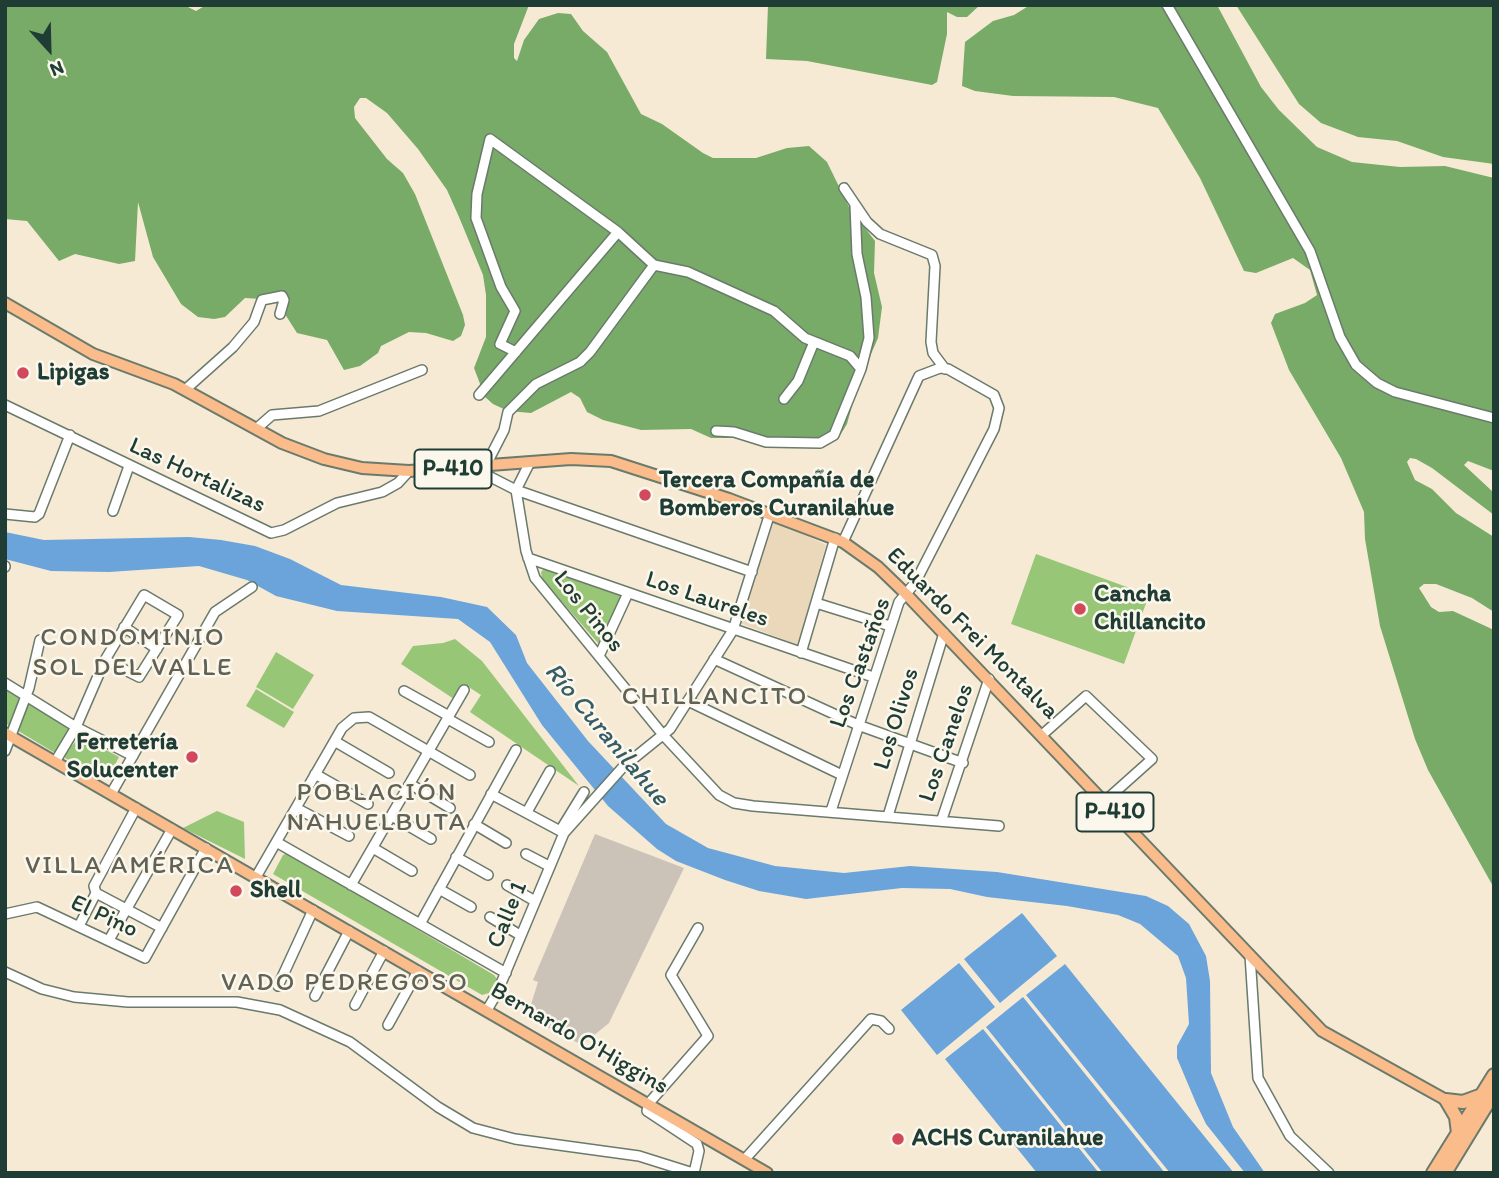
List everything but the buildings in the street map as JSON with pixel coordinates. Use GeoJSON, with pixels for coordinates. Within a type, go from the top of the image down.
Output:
{"type":"FeatureCollection","features":[{"type":"Feature","properties":{"kind":"highway"},"geometry":{"type":"LineString","coordinates":[[1445,1173],[1488,1094],[1494,1075]]}},
{"type":"Feature","properties":{"kind":"highway"},"geometry":{"type":"LineString","coordinates":[[1446,1100],[1463,1102],[1488,1094]]}},
{"type":"Feature","properties":{"kind":"highway"},"geometry":{"type":"LineString","coordinates":[[1433,1173],[1458,1133],[1488,1094]]}},
{"type":"Feature","properties":{"kind":"highway"},"geometry":{"type":"LineString","coordinates":[[1446,1100],[1456,1117],[1458,1133]]}},
{"type":"Feature","properties":{"kind":"main road","name":"Eduardo Frei Montalva"},"geometry":{"type":"LineString","coordinates":[[5,303],[93,354],[186,389],[256,429],[324,460],[362,468],[409,471],[583,459],[621,463],[770,513],[839,540],[872,562],[906,594],[1322,1031],[1446,1100]]}},
{"type":"Feature","properties":{"kind":"main road","name":"Bernardo O'Higgins"},"geometry":{"type":"LineString","coordinates":[[8,734],[767,1173]]}},
{"type":"Feature","properties":{"kind":"street"},"geometry":{"type":"LineString","coordinates":[[1167,5],[1310,251],[1340,337],[1356,365],[1377,383],[1395,392],[1494,418]]}},
{"type":"Feature","properties":{"kind":"street"},"geometry":{"type":"LineString","coordinates":[[516,352],[500,344],[515,311],[501,288],[476,218],[477,194],[490,139],[618,232],[654,265],[688,272],[774,311],[814,342],[850,356],[861,369]]}},
{"type":"Feature","properties":{"kind":"street"},"geometry":{"type":"LineString","coordinates":[[802,653],[816,603],[839,540],[914,385],[919,376],[943,369],[933,353],[931,342],[935,266],[932,255],[889,240],[867,222],[844,188]]}},
{"type":"Feature","properties":{"kind":"street"},"geometry":{"type":"LineString","coordinates":[[716,431],[734,432],[766,442],[826,441],[834,436],[861,369],[869,338],[866,297],[857,254],[855,205]]}},
{"type":"Feature","properties":{"kind":"street"},"geometry":{"type":"LineString","coordinates":[[479,395],[618,232]]}},
{"type":"Feature","properties":{"kind":"street"},"geometry":{"type":"LineString","coordinates":[[485,467],[504,430],[508,412],[536,384],[580,362],[590,352],[654,265]]}},
{"type":"Feature","properties":{"kind":"street"},"geometry":{"type":"LineString","coordinates":[[186,389],[233,347],[254,322],[254,313],[262,300],[282,296],[284,300],[279,314]]}},
{"type":"Feature","properties":{"kind":"street"},"geometry":{"type":"LineString","coordinates":[[784,399],[799,381],[814,342]]}},
{"type":"Feature","properties":{"kind":"street","name":"Los Castaños"},"geometry":{"type":"LineString","coordinates":[[831,811],[899,602],[922,571],[998,417],[999,408],[994,395],[943,369]]}},
{"type":"Feature","properties":{"kind":"street"},"geometry":{"type":"LineString","coordinates":[[256,429],[272,415],[319,411],[422,370]]}},
{"type":"Feature","properties":{"kind":"street","name":"Las Hortalizas"},"geometry":{"type":"LineString","coordinates":[[5,405],[271,533],[284,530],[337,503],[382,492],[398,483],[409,471]]}},
{"type":"Feature","properties":{"kind":"street"},"geometry":{"type":"LineString","coordinates":[[5,514],[35,517],[39,514],[70,435]]}},
{"type":"Feature","properties":{"kind":"street"},"geometry":{"type":"LineString","coordinates":[[516,490],[530,462]]}},
{"type":"Feature","properties":{"kind":"street"},"geometry":{"type":"LineString","coordinates":[[113,511],[129,466]]}},
{"type":"Feature","properties":{"kind":"street"},"geometry":{"type":"LineString","coordinates":[[473,468],[516,490],[752,572]]}},
{"type":"Feature","properties":{"kind":"street","name":"Los Pinos"},"geometry":{"type":"LineString","coordinates":[[516,490],[528,558],[535,578],[664,736],[719,795],[734,803],[999,826]]}},
{"type":"Feature","properties":{"kind":"street"},"geometry":{"type":"LineString","coordinates":[[562,832],[623,767],[664,736],[688,701],[733,629],[770,513]]}},
{"type":"Feature","properties":{"kind":"street","name":"Los Laureles"},"geometry":{"type":"LineString","coordinates":[[528,558],[873,677]]}},
{"type":"Feature","properties":{"kind":"street"},"geometry":{"type":"LineString","coordinates":[[111,793],[215,612],[252,587]]}},
{"type":"Feature","properties":{"kind":"street"},"geometry":{"type":"LineString","coordinates":[[598,656],[628,593]]}},
{"type":"Feature","properties":{"kind":"street"},"geometry":{"type":"LineString","coordinates":[[55,762],[76,727],[105,660],[144,595],[178,614],[139,677],[105,660]]}},
{"type":"Feature","properties":{"kind":"street"},"geometry":{"type":"LineString","coordinates":[[816,603],[890,626]]}},
{"type":"Feature","properties":{"kind":"street"},"geometry":{"type":"LineString","coordinates":[[124,627],[156,649]]}},
{"type":"Feature","properties":{"kind":"street","name":"Los Olivos"},"geometry":{"type":"LineString","coordinates":[[888,816],[944,633]]}},
{"type":"Feature","properties":{"kind":"street"},"geometry":{"type":"LineString","coordinates":[[5,751],[8,734],[27,696],[40,640]]}},
{"type":"Feature","properties":{"kind":"street"},"geometry":{"type":"LineString","coordinates":[[715,659],[858,725],[963,762]]}},
{"type":"Feature","properties":{"kind":"street","name":"Los Canelos"},"geometry":{"type":"LineString","coordinates":[[942,819],[989,680]]}},
{"type":"Feature","properties":{"kind":"street"},"geometry":{"type":"LineString","coordinates":[[5,683],[76,727],[132,756]]}},
{"type":"Feature","properties":{"kind":"street"},"geometry":{"type":"LineString","coordinates":[[351,885],[464,690]]}},
{"type":"Feature","properties":{"kind":"street"},"geometry":{"type":"LineString","coordinates":[[404,691],[489,742]]}},
{"type":"Feature","properties":{"kind":"street"},"geometry":{"type":"LineString","coordinates":[[1042,735],[1086,696],[1152,759],[1105,802]]}},
{"type":"Feature","properties":{"kind":"street"},"geometry":{"type":"LineString","coordinates":[[688,701],[842,775]]}},
{"type":"Feature","properties":{"kind":"street"},"geometry":{"type":"LineString","coordinates":[[256,877],[347,723],[358,717],[369,717],[470,775]]}},
{"type":"Feature","properties":{"kind":"street"},"geometry":{"type":"LineString","coordinates":[[336,742],[388,773]]}},
{"type":"Feature","properties":{"kind":"street"},"geometry":{"type":"LineString","coordinates":[[420,924],[516,750]]}},
{"type":"Feature","properties":{"kind":"street"},"geometry":{"type":"LineString","coordinates":[[527,813],[550,771]]}},
{"type":"Feature","properties":{"kind":"street"},"geometry":{"type":"LineString","coordinates":[[316,774],[368,804]]}},
{"type":"Feature","properties":{"kind":"street"},"geometry":{"type":"LineString","coordinates":[[410,784],[450,808]]}},
{"type":"Feature","properties":{"kind":"street"},"geometry":{"type":"LineString","coordinates":[[562,832],[584,792]]}},
{"type":"Feature","properties":{"kind":"street"},"geometry":{"type":"LineString","coordinates":[[491,794],[562,832]]}},
{"type":"Feature","properties":{"kind":"street"},"geometry":{"type":"LineString","coordinates":[[79,926],[96,894],[94,886],[136,808]]}},
{"type":"Feature","properties":{"kind":"street"},"geometry":{"type":"LineString","coordinates":[[296,808],[349,836]]}},
{"type":"Feature","properties":{"kind":"street"},"geometry":{"type":"LineString","coordinates":[[392,816],[431,839]]}},
{"type":"Feature","properties":{"kind":"street"},"geometry":{"type":"LineString","coordinates":[[474,824],[506,843]]}},
{"type":"Feature","properties":{"kind":"street"},"geometry":{"type":"LineString","coordinates":[[109,940],[172,829]]}},
{"type":"Feature","properties":{"kind":"street","name":"Calle 1"},"geometry":{"type":"LineString","coordinates":[[486,1010],[506,973],[562,832]]}},
{"type":"Feature","properties":{"kind":"street"},"geometry":{"type":"LineString","coordinates":[[278,843],[506,973]]}},
{"type":"Feature","properties":{"kind":"street"},"geometry":{"type":"LineString","coordinates":[[373,848],[412,870]]}},
{"type":"Feature","properties":{"kind":"street"},"geometry":{"type":"LineString","coordinates":[[96,894],[162,928],[206,849]]}},
{"type":"Feature","properties":{"kind":"street"},"geometry":{"type":"LineString","coordinates":[[526,854],[549,866]]}},
{"type":"Feature","properties":{"kind":"street"},"geometry":{"type":"LineString","coordinates":[[456,857],[488,875]]}},
{"type":"Feature","properties":{"kind":"street"},"geometry":{"type":"LineString","coordinates":[[506,885],[535,901]]}},
{"type":"Feature","properties":{"kind":"street"},"geometry":{"type":"LineString","coordinates":[[439,889],[471,907]]}},
{"type":"Feature","properties":{"kind":"street","name":"El Pino"},"geometry":{"type":"LineString","coordinates":[[5,915],[36,906],[145,958],[162,928]]}},
{"type":"Feature","properties":{"kind":"street"},"geometry":{"type":"LineString","coordinates":[[278,986],[313,910]]}},
{"type":"Feature","properties":{"kind":"street"},"geometry":{"type":"LineString","coordinates":[[490,917],[520,935]]}},
{"type":"Feature","properties":{"kind":"street"},"geometry":{"type":"LineString","coordinates":[[5,972],[42,989],[74,997],[128,1002],[237,1002],[280,1010],[357,1046],[438,1107],[473,1128],[515,1139],[630,1154],[693,1173],[699,1153],[697,1144],[649,1114],[649,1103],[708,1036],[671,975],[698,928]]}},
{"type":"Feature","properties":{"kind":"street"},"geometry":{"type":"LineString","coordinates":[[316,996],[349,931]]}},
{"type":"Feature","properties":{"kind":"street"},"geometry":{"type":"LineString","coordinates":[[355,1006],[383,951]]}},
{"type":"Feature","properties":{"kind":"street"},"geometry":{"type":"LineString","coordinates":[[1250,955],[1258,1078],[1290,1136],[1329,1173]]}},
{"type":"Feature","properties":{"kind":"street"},"geometry":{"type":"LineString","coordinates":[[388,1025],[418,971]]}},
{"type":"Feature","properties":{"kind":"street"},"geometry":{"type":"LineString","coordinates":[[745,1159],[871,1019],[881,1021],[889,1029]]}},
{"type":"Feature","properties":{"kind":"shaded area"},"geometry":{"type":"Polygon","coordinates":[[[774,520],[826,545],[798,645],[740,623],[774,520]]]}},
{"type":"Feature","properties":{"kind":"shaded area"},"geometry":{"type":"Polygon","coordinates":[[[595,834],[684,868],[609,1023],[582,1045],[527,1017],[538,982],[533,980],[595,834]]]}},
{"type":"Feature","properties":{"kind":"green space"},"geometry":{"type":"Polygon","coordinates":[[[5,5],[184,5],[196,11],[206,5],[529,5],[514,44],[514,58],[517,61],[524,40],[539,19],[558,13],[571,14],[583,31],[607,52],[641,114],[662,124],[703,153],[713,158],[756,158],[787,148],[809,146],[827,162],[849,207],[875,241],[874,273],[882,307],[878,338],[858,384],[847,424],[839,437],[819,446],[760,444],[734,438],[711,438],[691,429],[641,430],[603,420],[587,412],[580,398],[571,392],[531,413],[508,411],[493,404],[485,397],[474,368],[486,337],[483,275],[459,217],[447,190],[418,149],[387,113],[366,98],[360,98],[354,107],[355,118],[387,159],[403,173],[415,194],[463,315],[465,325],[461,336],[453,341],[426,333],[409,332],[381,346],[378,353],[360,366],[344,370],[327,340],[297,333],[276,300],[245,298],[225,317],[198,317],[181,304],[153,257],[138,202],[135,261],[119,264],[75,254],[59,261],[27,221],[5,219],[5,5]]]}},
{"type":"Feature","properties":{"kind":"green space"},"geometry":{"type":"Polygon","coordinates":[[[768,5],[980,5],[967,17],[957,17],[947,12],[947,34],[937,82],[932,85],[807,61],[766,59],[768,5]]]}},
{"type":"Feature","properties":{"kind":"green space"},"geometry":{"type":"Polygon","coordinates":[[[1030,5],[1217,5],[1261,87],[1279,110],[1317,147],[1352,162],[1400,167],[1445,166],[1494,178],[1494,471],[1468,461],[1464,465],[1492,491],[1494,515],[1432,468],[1416,459],[1410,458],[1407,462],[1415,480],[1432,489],[1456,513],[1494,537],[1494,612],[1472,598],[1436,584],[1424,584],[1419,588],[1431,607],[1439,612],[1453,611],[1494,630],[1494,888],[1428,770],[1415,739],[1380,626],[1365,539],[1364,512],[1341,458],[1289,370],[1271,323],[1275,314],[1305,303],[1317,295],[1310,270],[1293,258],[1256,273],[1244,271],[1200,178],[1158,108],[1114,97],[1013,96],[975,91],[962,86],[965,42],[993,21],[1014,15],[1030,5]]]}},
{"type":"Feature","properties":{"kind":"green space"},"geometry":{"type":"Polygon","coordinates":[[[1236,5],[1494,5],[1494,164],[1443,157],[1397,141],[1358,137],[1321,123],[1299,104],[1236,5]]]}},
{"type":"Feature","properties":{"kind":"green space","name":"Cancha Chillancito"},"geometry":{"type":"Polygon","coordinates":[[[1036,554],[1149,595],[1124,664],[1011,624],[1036,554]]]}},
{"type":"Feature","properties":{"kind":"green space"},"geometry":{"type":"Polygon","coordinates":[[[545,568],[623,596],[604,638],[598,643],[542,579],[541,572],[545,568]]]}},
{"type":"Feature","properties":{"kind":"green space"},"geometry":{"type":"Polygon","coordinates":[[[455,639],[482,661],[579,786],[470,712],[481,695],[464,684],[454,699],[401,664],[413,646],[455,639]]]}},
{"type":"Feature","properties":{"kind":"green space"},"geometry":{"type":"Polygon","coordinates":[[[276,652],[314,675],[293,709],[256,687],[276,652]]]}},
{"type":"Feature","properties":{"kind":"green space"},"geometry":{"type":"Polygon","coordinates":[[[5,689],[72,726],[55,753],[5,723],[5,689]]]}},
{"type":"Feature","properties":{"kind":"green space"},"geometry":{"type":"Polygon","coordinates":[[[256,689],[294,712],[284,728],[246,706],[256,689]]]}},
{"type":"Feature","properties":{"kind":"green space"},"geometry":{"type":"Polygon","coordinates":[[[77,740],[92,748],[95,744],[119,757],[108,778],[103,779],[65,758],[65,753],[77,740]]]}},
{"type":"Feature","properties":{"kind":"green space"},"geometry":{"type":"Polygon","coordinates":[[[217,811],[244,822],[245,859],[183,828],[217,811]]]}},
{"type":"Feature","properties":{"kind":"green space"},"geometry":{"type":"Polygon","coordinates":[[[288,853],[494,975],[497,979],[489,993],[482,995],[273,874],[283,855],[288,853]]]}},
{"type":"Feature","properties":{"kind":"water"},"geometry":{"type":"Polygon","coordinates":[[[5,532],[44,540],[189,537],[221,540],[255,546],[290,559],[341,585],[441,597],[487,607],[516,635],[527,663],[588,741],[666,824],[708,848],[775,866],[844,873],[910,866],[997,872],[1146,896],[1168,906],[1189,924],[1206,956],[1210,981],[1211,1073],[1233,1127],[1265,1173],[1245,1173],[1206,1124],[1177,1058],[1177,1046],[1189,1024],[1186,978],[1178,956],[1140,924],[1118,915],[987,897],[950,889],[902,888],[806,899],[759,891],[725,880],[676,861],[657,849],[608,806],[542,725],[490,642],[458,619],[337,611],[276,596],[247,580],[199,566],[109,572],[51,571],[5,559],[5,532]]]}},
{"type":"Feature","properties":{"kind":"water"},"geometry":{"type":"Polygon","coordinates":[[[1022,913],[1057,956],[1000,1003],[964,959],[1022,913]]]}},
{"type":"Feature","properties":{"kind":"water"},"geometry":{"type":"Polygon","coordinates":[[[959,963],[995,1007],[937,1055],[901,1010],[959,963]]]}},
{"type":"Feature","properties":{"kind":"water"},"geometry":{"type":"Polygon","coordinates":[[[1065,964],[1234,1173],[1170,1173],[1026,995],[1065,964]]]}},
{"type":"Feature","properties":{"kind":"water"},"geometry":{"type":"Polygon","coordinates":[[[1023,997],[1165,1173],[1103,1173],[986,1027],[1023,997]]]}},
{"type":"Feature","properties":{"kind":"water"},"geometry":{"type":"Polygon","coordinates":[[[983,1029],[1099,1173],[1037,1173],[945,1059],[983,1029]]]}},
{"type":"Feature","properties":{"kind":"place","name":"Lipigas"},"geometry":{"type":"Point","coordinates":[23,373]}},
{"type":"Feature","properties":{"kind":"place","name":"Tercera Compañía de Bomberos Curanilahue"},"geometry":{"type":"Point","coordinates":[645,495]}},
{"type":"Feature","properties":{"kind":"place","name":"Cancha Chillancito"},"geometry":{"type":"Point","coordinates":[1080,609]}},
{"type":"Feature","properties":{"kind":"place","name":"Ferretería Solucenter"},"geometry":{"type":"Point","coordinates":[192,757]}},
{"type":"Feature","properties":{"kind":"place","name":"Shell"},"geometry":{"type":"Point","coordinates":[236,891]}},
{"type":"Feature","properties":{"kind":"place","name":"ACHS Curanilahue"},"geometry":{"type":"Point","coordinates":[898,1139]}},
{"type":"Feature","properties":{"kind":"district","name":"CONDOMINIO SOL DEL VALLE"},"geometry":{"type":"Point","coordinates":[133,653]}},
{"type":"Feature","properties":{"kind":"district","name":"CHILLANCITO"},"geometry":{"type":"Point","coordinates":[715,697]}},
{"type":"Feature","properties":{"kind":"district","name":"POBLACIÓN NAHUELBUTA"},"geometry":{"type":"Point","coordinates":[377,808]}},
{"type":"Feature","properties":{"kind":"district","name":"VILLA AMÉRICA"},"geometry":{"type":"Point","coordinates":[130,866]}},
{"type":"Feature","properties":{"kind":"district","name":"VADO PEDREGOSO"},"geometry":{"type":"Point","coordinates":[345,983]}},
{"type":"Feature","properties":{"kind":"water label","name":"Río Curanilahue"},"geometry":{"type":"Point","coordinates":[606,735]}}]}
